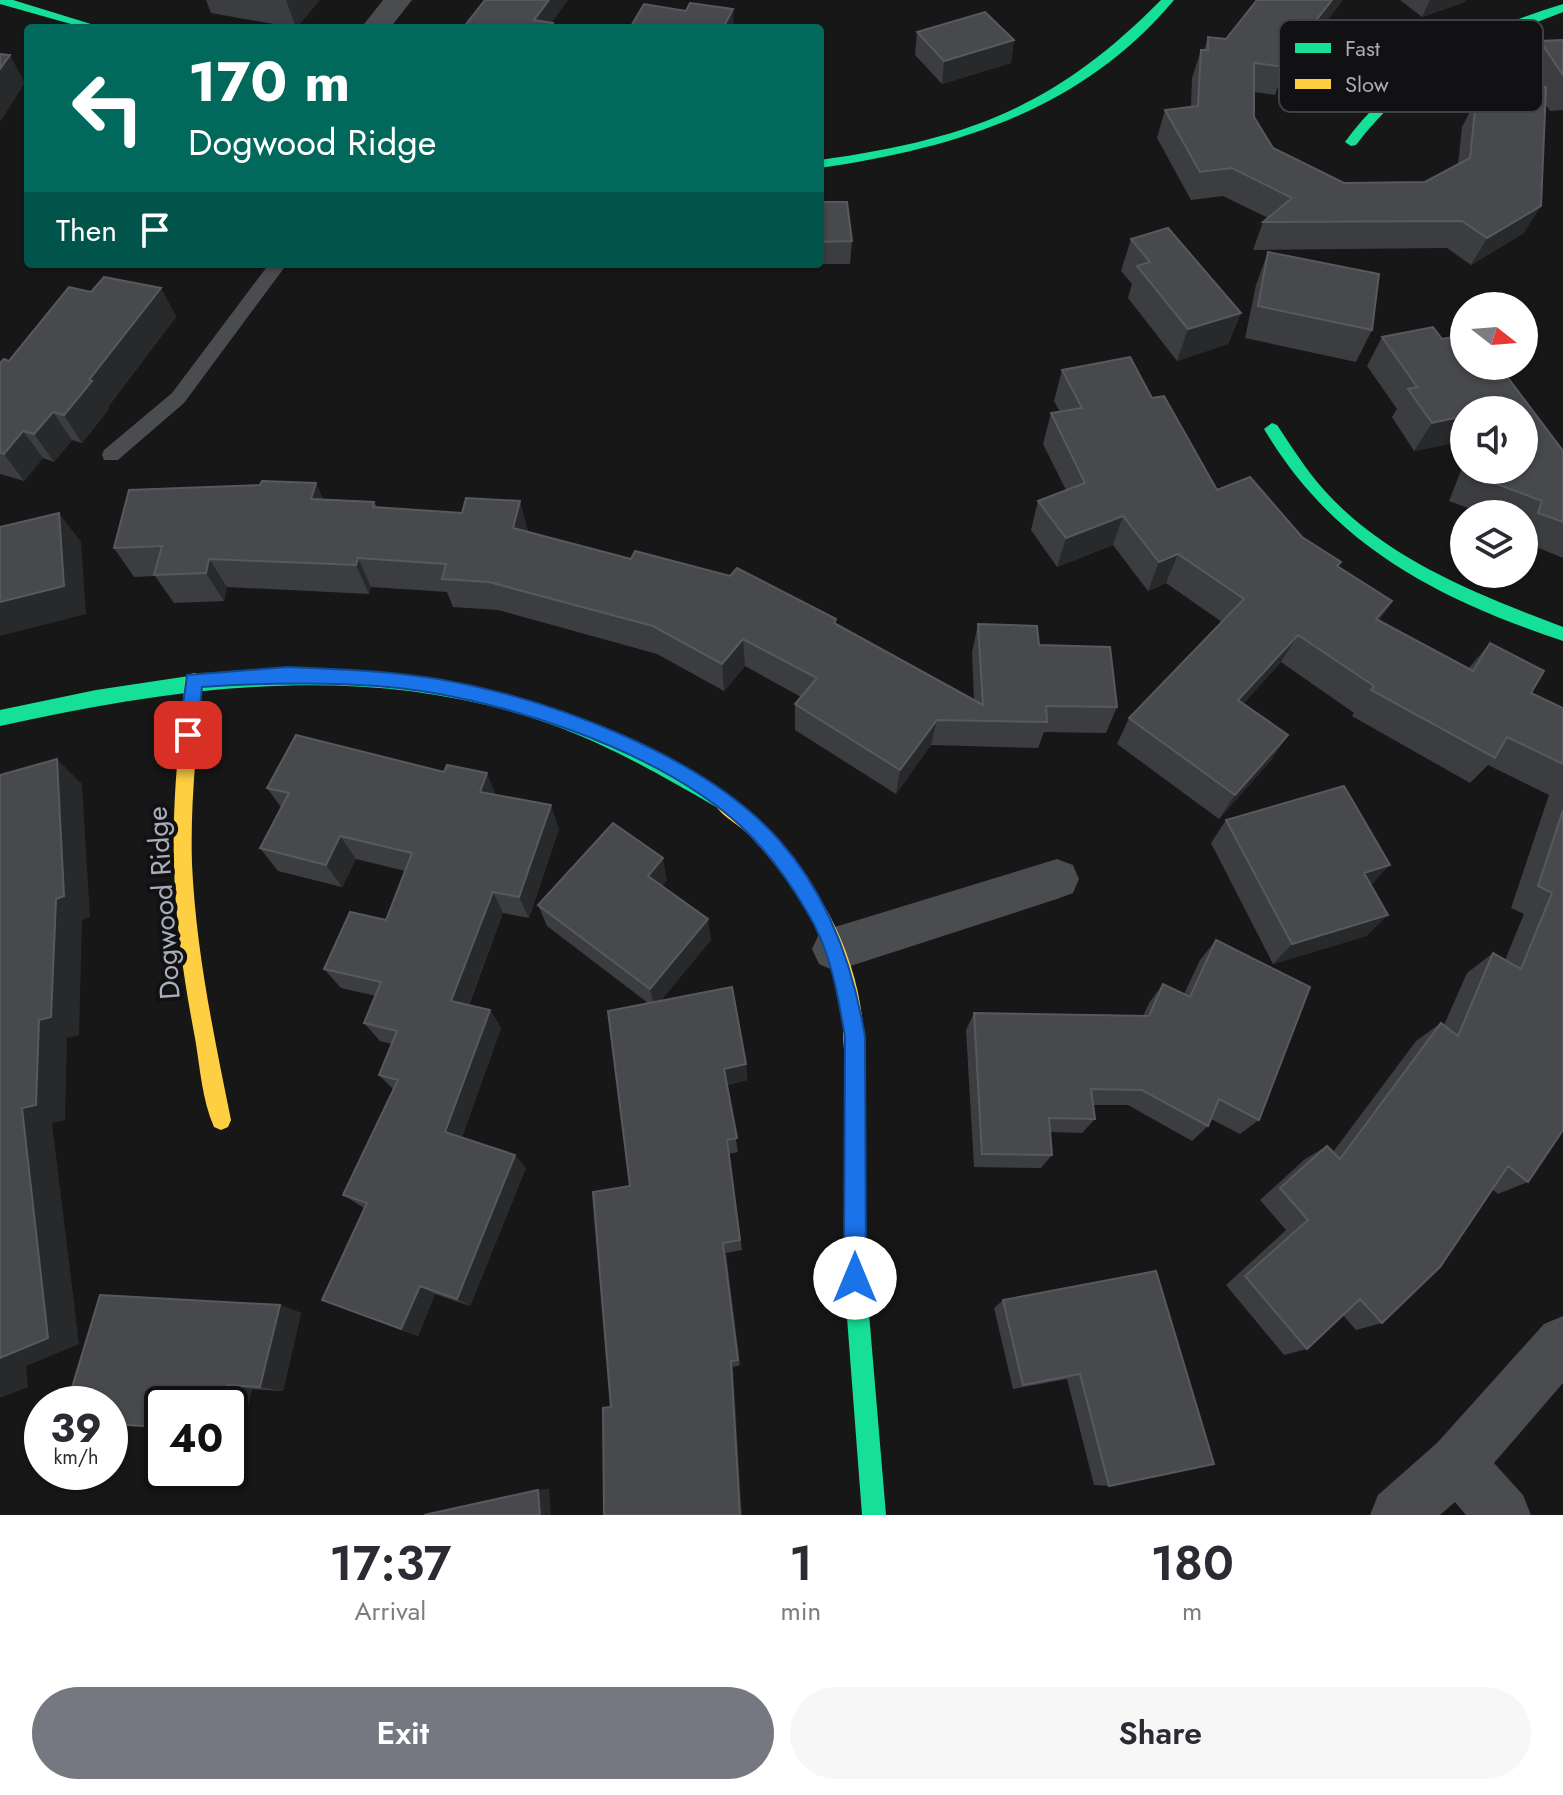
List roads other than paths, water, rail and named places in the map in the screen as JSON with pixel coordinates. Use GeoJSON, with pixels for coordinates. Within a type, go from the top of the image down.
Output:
{"type":"FeatureCollection","features":[{"type":"Feature","properties":{"kind":"street"},"geometry":{"type":"LineString","coordinates":[[0,0],[84,24]]}},
{"type":"Feature","properties":{"kind":"street"},"geometry":{"type":"LineString","coordinates":[[378,24],[398,0]]}},
{"type":"Feature","properties":{"kind":"street"},"geometry":{"type":"LineString","coordinates":[[824,163],[879,156],[955,137],[1051,98],[1109,61],[1133,41],[1168,0]]}},
{"type":"Feature","properties":{"kind":"street"},"geometry":{"type":"LineString","coordinates":[[1534,20],[1563,8]]}},
{"type":"Feature","properties":{"kind":"street"},"geometry":{"type":"LineString","coordinates":[[1351,142],[1370,112]]}},
{"type":"Feature","properties":{"kind":"street"},"geometry":{"type":"LineString","coordinates":[[1272,429],[1310,487],[1365,539],[1437,582],[1563,634]]}},
{"type":"Feature","properties":{"kind":"street"},"geometry":{"type":"LineString","coordinates":[[0,718],[67,701],[194,680],[287,674],[380,679],[440,687],[528,708],[586,728],[668,767],[721,800],[749,822],[795,875],[815,906],[835,949],[849,998],[855,1037],[855,1278],[874,1515]]}},
{"type":"Feature","properties":{"kind":"street","name":"Dogwood Ridge"},"geometry":{"type":"LineString","coordinates":[[194,680],[183,789],[183,867],[195,992],[221,1120]]}},
{"type":"Feature","properties":{"kind":"street"},"geometry":{"type":"LineString","coordinates":[[835,949],[1057,879]]}},
{"type":"Feature","properties":{"kind":"street"},"geometry":{"type":"LineString","coordinates":[[1398,1515],[1457,1463],[1563,1343]]}},
{"type":"Feature","properties":{"kind":"street"},"geometry":{"type":"LineString","coordinates":[[1457,1463],[1503,1515]]}},
{"type":"Feature","properties":{"kind":"lane"},"geometry":{"type":"LineString","coordinates":[[111,455],[178,398],[275,268]]}}]}
